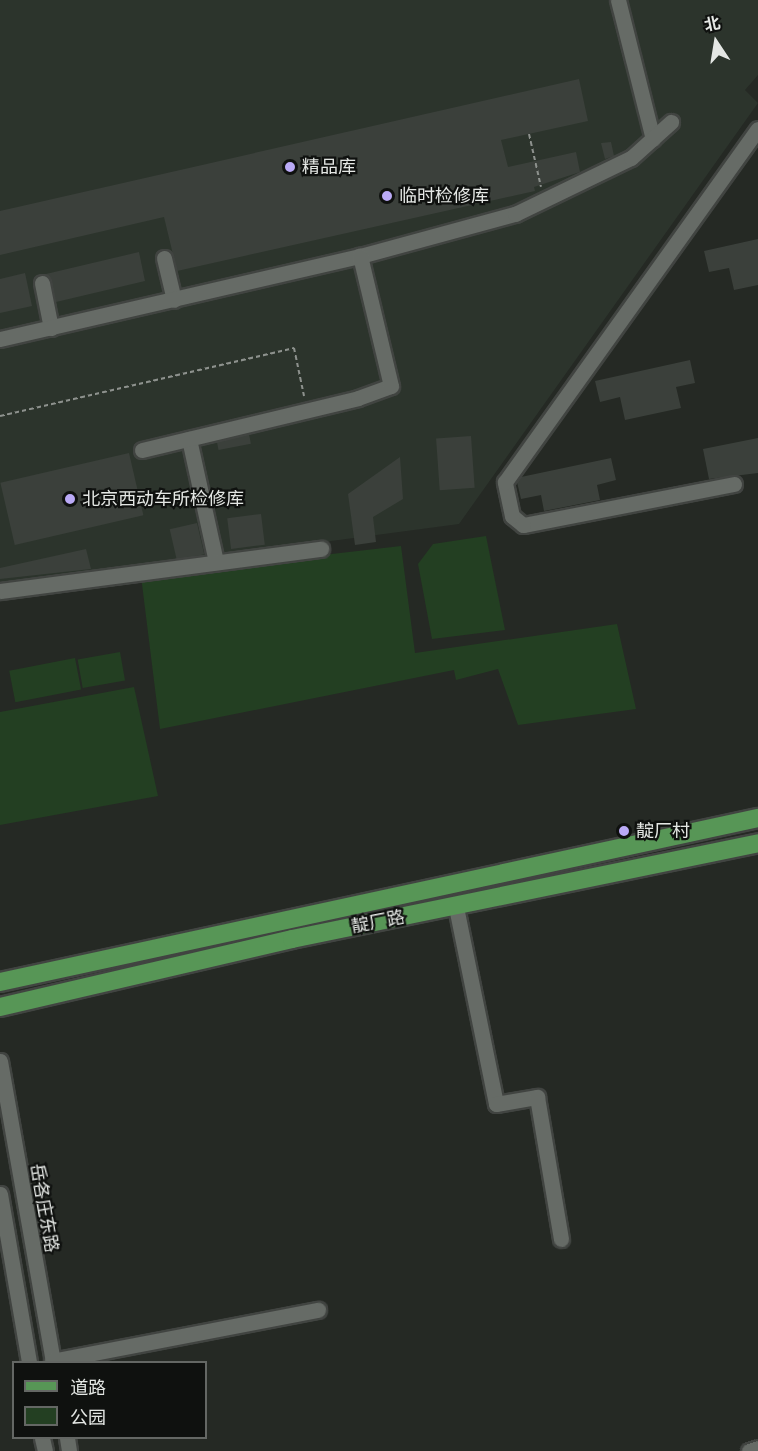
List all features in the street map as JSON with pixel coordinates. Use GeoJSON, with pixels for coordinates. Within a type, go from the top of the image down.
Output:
{"type":"FeatureCollection","features":[{"type":"Feature","properties":{"kind":"main road"},"geometry":{"type":"LineString","coordinates":[[0,982],[758,818]]}},
{"type":"Feature","properties":{"kind":"main road","name":"靛厂路"},"geometry":{"type":"LineString","coordinates":[[0,1007],[292,939],[456,908],[758,843]]}},
{"type":"Feature","properties":{"kind":"street"},"geometry":{"type":"LineString","coordinates":[[618,0],[653,138]]}},
{"type":"Feature","properties":{"kind":"street"},"geometry":{"type":"LineString","coordinates":[[0,339],[458,232],[544,200],[631,158],[671,122]]}},
{"type":"Feature","properties":{"kind":"street"},"geometry":{"type":"LineString","coordinates":[[735,484],[523,525],[512,516],[505,482],[758,129]]}},
{"type":"Feature","properties":{"kind":"street"},"geometry":{"type":"LineString","coordinates":[[142,450],[381,392],[391,386],[360,256]]}},
{"type":"Feature","properties":{"kind":"street"},"geometry":{"type":"LineString","coordinates":[[164,258],[174,300]]}},
{"type":"Feature","properties":{"kind":"street"},"geometry":{"type":"LineString","coordinates":[[42,283],[51,328]]}},
{"type":"Feature","properties":{"kind":"street"},"geometry":{"type":"LineString","coordinates":[[189,439],[216,562]]}},
{"type":"Feature","properties":{"kind":"street"},"geometry":{"type":"LineString","coordinates":[[0,591],[321,549]]}},
{"type":"Feature","properties":{"kind":"street"},"geometry":{"type":"LineString","coordinates":[[456,908],[496,1104],[537,1097],[561,1239]]}},
{"type":"Feature","properties":{"kind":"street","name":"岳各庄东路"},"geometry":{"type":"LineString","coordinates":[[0,1061],[53,1361]]}},
{"type":"Feature","properties":{"kind":"street"},"geometry":{"type":"LineString","coordinates":[[0,1194],[29,1361]]}},
{"type":"Feature","properties":{"kind":"street"},"geometry":{"type":"LineString","coordinates":[[58,1361],[318,1310]]}},
{"type":"Feature","properties":{"kind":"street"},"geometry":{"type":"LineString","coordinates":[[749,1451],[758,1448]]}},
{"type":"Feature","properties":{"kind":"path"},"geometry":{"type":"LineString","coordinates":[[529,134],[544,200]]}},
{"type":"Feature","properties":{"kind":"path"},"geometry":{"type":"LineString","coordinates":[[0,416],[294,348],[307,411]]}},
{"type":"Feature","properties":{"kind":"shaded area"},"geometry":{"type":"Polygon","coordinates":[[[0,0],[758,0],[758,75],[745,90],[758,103],[459,524],[0,585],[0,0]]]}},
{"type":"Feature","properties":{"kind":"green space"},"geometry":{"type":"Polygon","coordinates":[[[486,536],[505,630],[432,639],[418,564],[433,544],[486,536]]]}},
{"type":"Feature","properties":{"kind":"green space"},"geometry":{"type":"Polygon","coordinates":[[[401,546],[415,653],[617,624],[636,709],[518,725],[498,669],[456,680],[454,670],[160,729],[141,576],[401,546]]]}},
{"type":"Feature","properties":{"kind":"green space"},"geometry":{"type":"Polygon","coordinates":[[[120,652],[125,681],[83,688],[78,659],[120,652]]]}},
{"type":"Feature","properties":{"kind":"green space"},"geometry":{"type":"Polygon","coordinates":[[[75,658],[81,689],[15,702],[9,671],[75,658]]]}},
{"type":"Feature","properties":{"kind":"green space"},"geometry":{"type":"Polygon","coordinates":[[[134,687],[158,796],[0,825],[0,712],[134,687]]]}},
{"type":"Feature","properties":{"kind":"building"},"geometry":{"type":"Polygon","coordinates":[[[579,79],[588,121],[501,140],[508,167],[576,152],[580,172],[534,187],[535,191],[177,271],[164,217],[0,255],[0,211],[579,79]]]}},
{"type":"Feature","properties":{"kind":"building"},"geometry":{"type":"Polygon","coordinates":[[[611,142],[614,156],[605,159],[601,143],[611,142]]]}},
{"type":"Feature","properties":{"kind":"building"},"geometry":{"type":"Polygon","coordinates":[[[758,239],[758,285],[734,290],[729,268],[709,272],[704,251],[758,239]]]}},
{"type":"Feature","properties":{"kind":"building"},"geometry":{"type":"Polygon","coordinates":[[[139,252],[145,281],[56,302],[51,281],[46,274],[139,252]]]}},
{"type":"Feature","properties":{"kind":"building"},"geometry":{"type":"Polygon","coordinates":[[[25,273],[32,306],[0,313],[0,279],[25,273]]]}},
{"type":"Feature","properties":{"kind":"building"},"geometry":{"type":"Polygon","coordinates":[[[690,360],[695,383],[676,387],[681,408],[625,420],[620,397],[600,402],[595,381],[690,360]]]}},
{"type":"Feature","properties":{"kind":"building"},"geometry":{"type":"Polygon","coordinates":[[[249,434],[251,444],[219,450],[217,440],[249,434]]]}},
{"type":"Feature","properties":{"kind":"building"},"geometry":{"type":"Polygon","coordinates":[[[471,436],[475,488],[440,490],[436,438],[471,436]]]}},
{"type":"Feature","properties":{"kind":"building"},"geometry":{"type":"Polygon","coordinates":[[[758,438],[758,473],[709,479],[703,449],[758,438]]]}},
{"type":"Feature","properties":{"kind":"building","name":"北京西动车所检修库"},"geometry":{"type":"Polygon","coordinates":[[[129,453],[143,515],[15,545],[0,483],[129,453]]]}},
{"type":"Feature","properties":{"kind":"building"},"geometry":{"type":"Polygon","coordinates":[[[400,457],[403,499],[373,517],[376,542],[355,545],[348,494],[400,457]]]}},
{"type":"Feature","properties":{"kind":"building"},"geometry":{"type":"Polygon","coordinates":[[[611,458],[616,480],[597,485],[600,500],[544,511],[541,495],[521,499],[517,482],[521,477],[611,458]]]}},
{"type":"Feature","properties":{"kind":"building"},"geometry":{"type":"Polygon","coordinates":[[[261,514],[265,545],[231,549],[227,518],[261,514]]]}},
{"type":"Feature","properties":{"kind":"building"},"geometry":{"type":"Polygon","coordinates":[[[197,523],[204,554],[177,560],[170,529],[197,523]]]}},
{"type":"Feature","properties":{"kind":"building"},"geometry":{"type":"Polygon","coordinates":[[[86,549],[91,569],[0,579],[0,568],[86,549]]]}},
{"type":"Feature","properties":{"kind":"place","name":"精品库"},"geometry":{"type":"Point","coordinates":[290,167]}},
{"type":"Feature","properties":{"kind":"place","name":"临时检修库"},"geometry":{"type":"Point","coordinates":[387,196]}},
{"type":"Feature","properties":{"kind":"place","name":"北京西动车所检修库"},"geometry":{"type":"Point","coordinates":[70,499]}},
{"type":"Feature","properties":{"kind":"place","name":"靛厂村"},"geometry":{"type":"Point","coordinates":[624,831]}}]}
